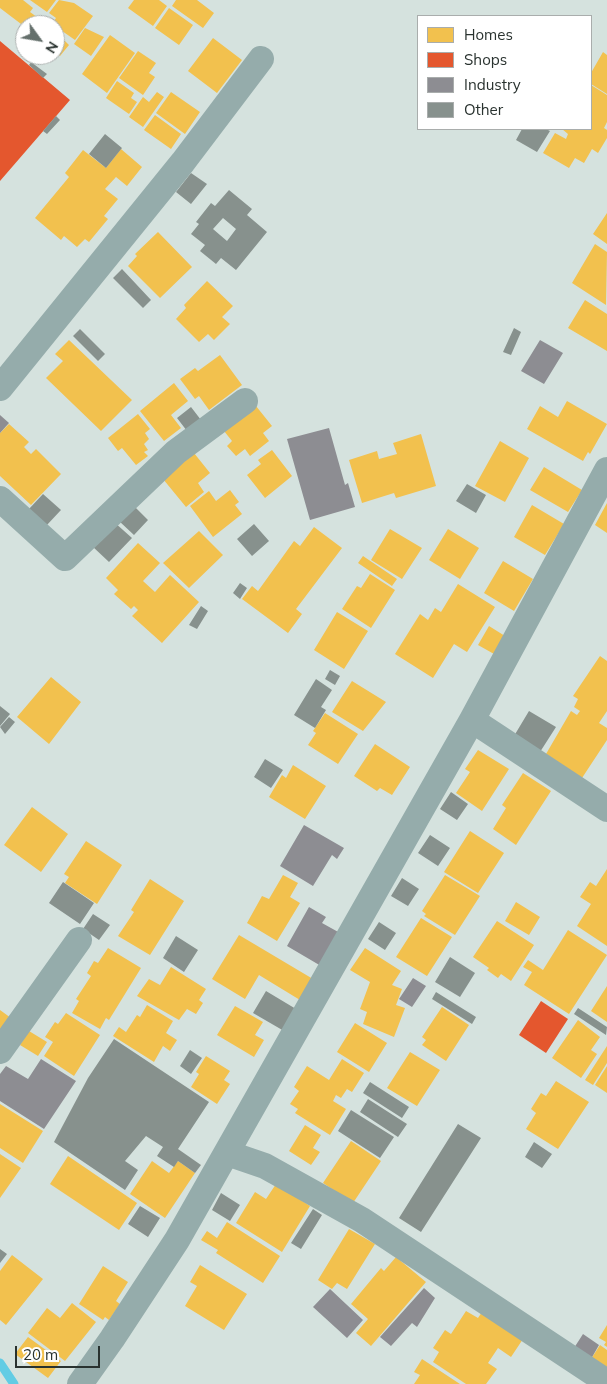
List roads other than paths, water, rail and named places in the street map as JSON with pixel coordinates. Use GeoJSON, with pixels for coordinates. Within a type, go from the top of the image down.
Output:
{"type":"FeatureCollection","features":[{"type":"Feature","properties":{"kind":"street"},"geometry":{"type":"LineString","coordinates":[[0,388],[176,170],[261,59]]}},
{"type":"Feature","properties":{"kind":"street"},"geometry":{"type":"LineString","coordinates":[[0,499],[65,558],[176,452],[245,401]]}},
{"type":"Feature","properties":{"kind":"street"},"geometry":{"type":"LineString","coordinates":[[80,1384],[178,1240],[472,720],[607,470]]}},
{"type":"Feature","properties":{"kind":"street"},"geometry":{"type":"LineString","coordinates":[[472,720],[607,809]]}},
{"type":"Feature","properties":{"kind":"street"},"geometry":{"type":"LineString","coordinates":[[0,1051],[79,940]]}},
{"type":"Feature","properties":{"kind":"street"},"geometry":{"type":"LineString","coordinates":[[227,1153],[265,1166],[362,1220],[607,1382]]}},
{"type":"Feature","properties":{"kind":"waterway"},"geometry":{"type":"LineString","coordinates":[[0,1363],[14,1384]]}}]}
